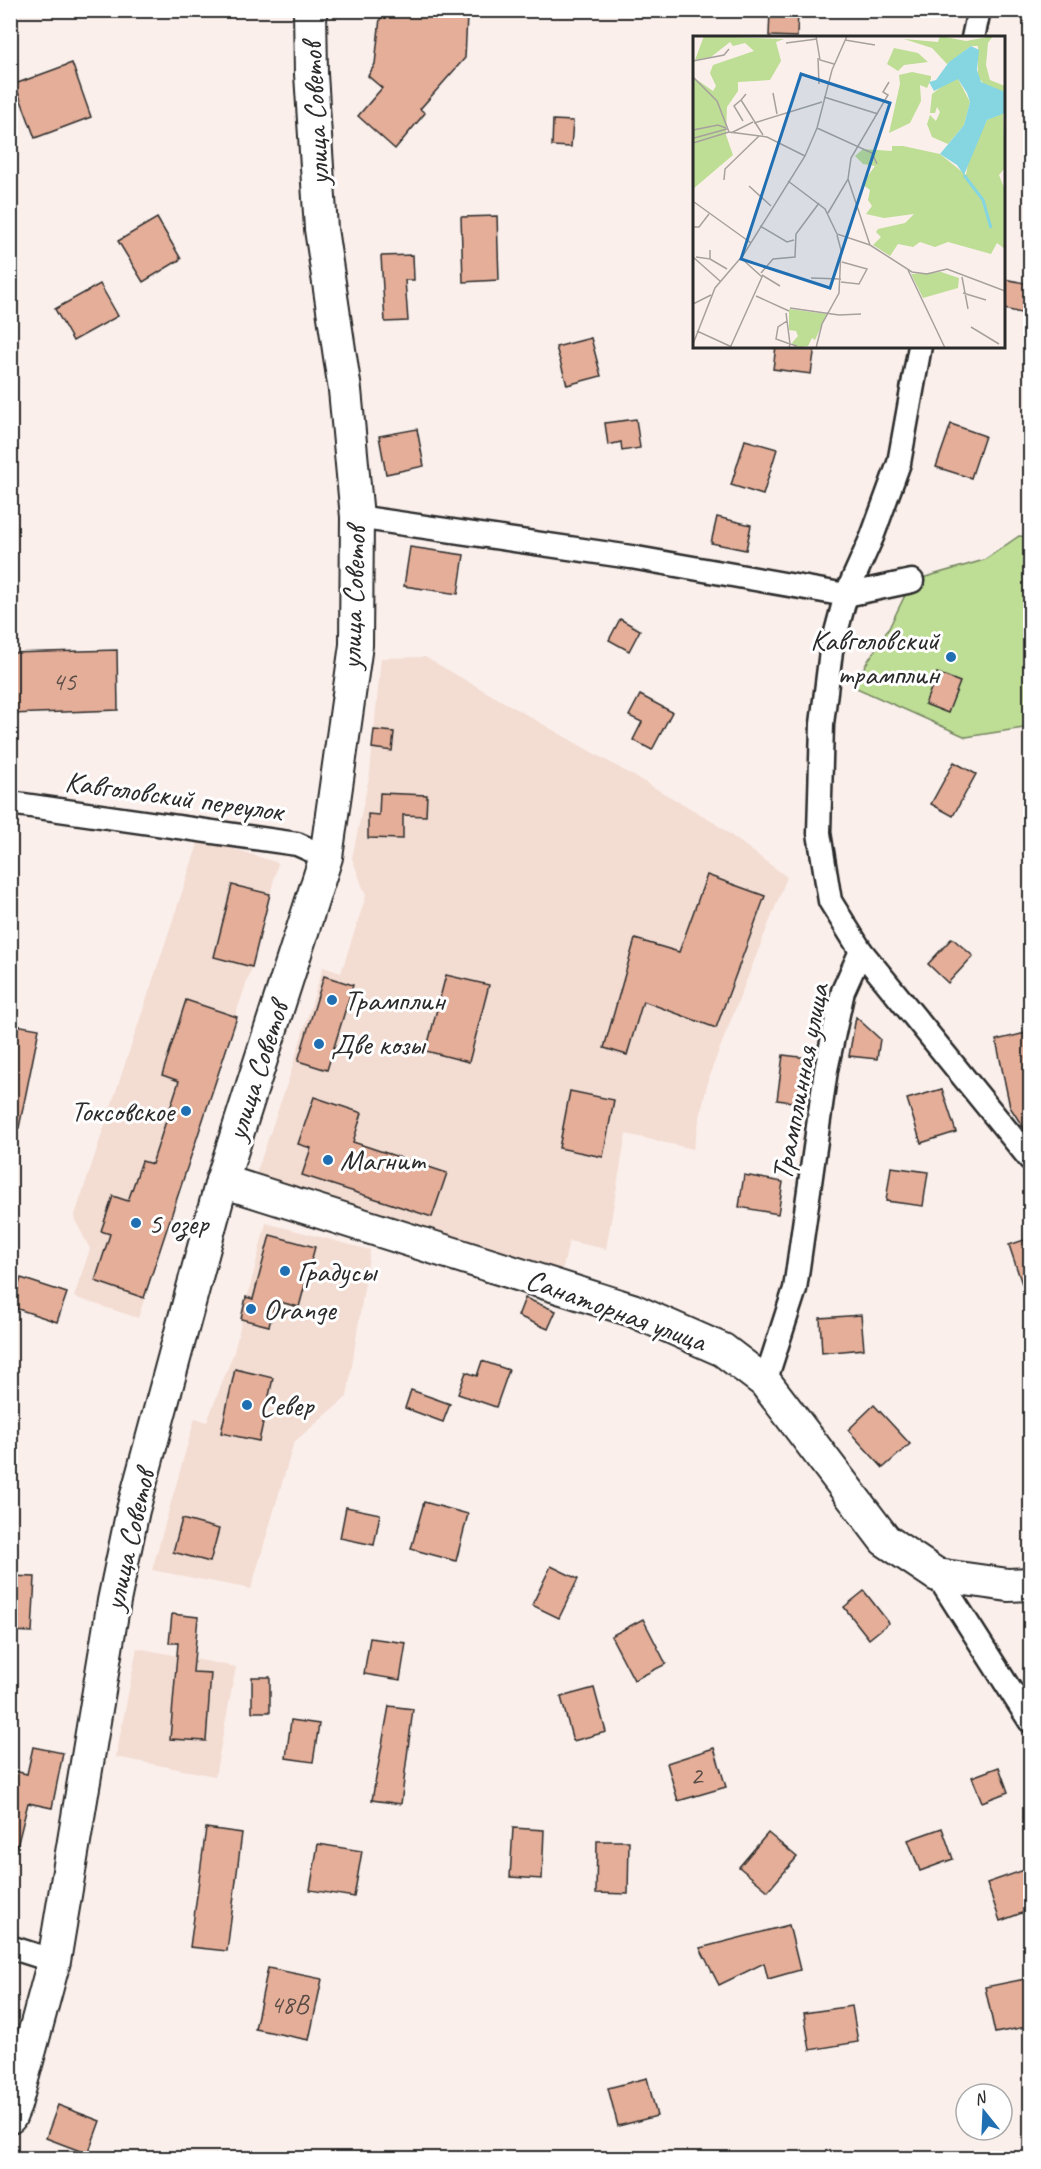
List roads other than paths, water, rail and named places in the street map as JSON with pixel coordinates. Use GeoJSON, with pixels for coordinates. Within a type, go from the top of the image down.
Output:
{"type":"FeatureCollection","features":[{"type":"Feature","properties":{"kind":"main road","name":"улица Советов"},"geometry":{"type":"LineString","coordinates":[[10,2117],[54,1961],[114,1601],[133,1510],[222,1181],[326,857],[356,645],[357,517],[345,390],[321,229],[310,10]]}},
{"type":"Feature","properties":{"kind":"main road","name":"Санаторная улица"},"geometry":{"type":"LineString","coordinates":[[222,1181],[632,1310],[723,1350],[765,1382],[885,1540],[936,1575],[1008,1585],[1030,1584]]}},
{"type":"Feature","properties":{"kind":"street"},"geometry":{"type":"LineString","coordinates":[[973,36],[979,10]]}},
{"type":"Feature","properties":{"kind":"street"},"geometry":{"type":"LineString","coordinates":[[861,951],[830,901],[819,833],[822,724],[831,651],[846,594],[872,537],[899,463],[920,348]]}},
{"type":"Feature","properties":{"kind":"street"},"geometry":{"type":"LineString","coordinates":[[357,517],[631,557],[846,594],[912,581]]}},
{"type":"Feature","properties":{"kind":"street","name":"Кавголовский переулок"},"geometry":{"type":"LineString","coordinates":[[10,803],[297,844],[326,857]]}},
{"type":"Feature","properties":{"kind":"street","name":"Трамплинная улица"},"geometry":{"type":"LineString","coordinates":[[765,1382],[795,1289],[826,1070],[843,991],[861,951],[1030,1159]]}},
{"type":"Feature","properties":{"kind":"street"},"geometry":{"type":"LineString","coordinates":[[936,1575],[1030,1721]]}},
{"type":"Feature","properties":{"kind":"street"},"geometry":{"type":"LineString","coordinates":[[10,1947],[54,1961]]}},
{"type":"Feature","properties":{"kind":"place","name":"Кавголовский трамплин"},"geometry":{"type":"Point","coordinates":[951,657]}},
{"type":"Feature","properties":{"kind":"place","name":"Трамплин"},"geometry":{"type":"Point","coordinates":[332,1000]}},
{"type":"Feature","properties":{"kind":"place","name":"Две козы"},"geometry":{"type":"Point","coordinates":[319,1044]}},
{"type":"Feature","properties":{"kind":"place","name":"Токсовское"},"geometry":{"type":"Point","coordinates":[186,1111]}},
{"type":"Feature","properties":{"kind":"place","name":"Магнит"},"geometry":{"type":"Point","coordinates":[328,1160]}},
{"type":"Feature","properties":{"kind":"place","name":"5 озер"},"geometry":{"type":"Point","coordinates":[136,1223]}},
{"type":"Feature","properties":{"kind":"place","name":"Градусы"},"geometry":{"type":"Point","coordinates":[285,1271]}},
{"type":"Feature","properties":{"kind":"place","name":"Orange"},"geometry":{"type":"Point","coordinates":[251,1309]}},
{"type":"Feature","properties":{"kind":"place","name":"Север"},"geometry":{"type":"Point","coordinates":[247,1405]}}]}
